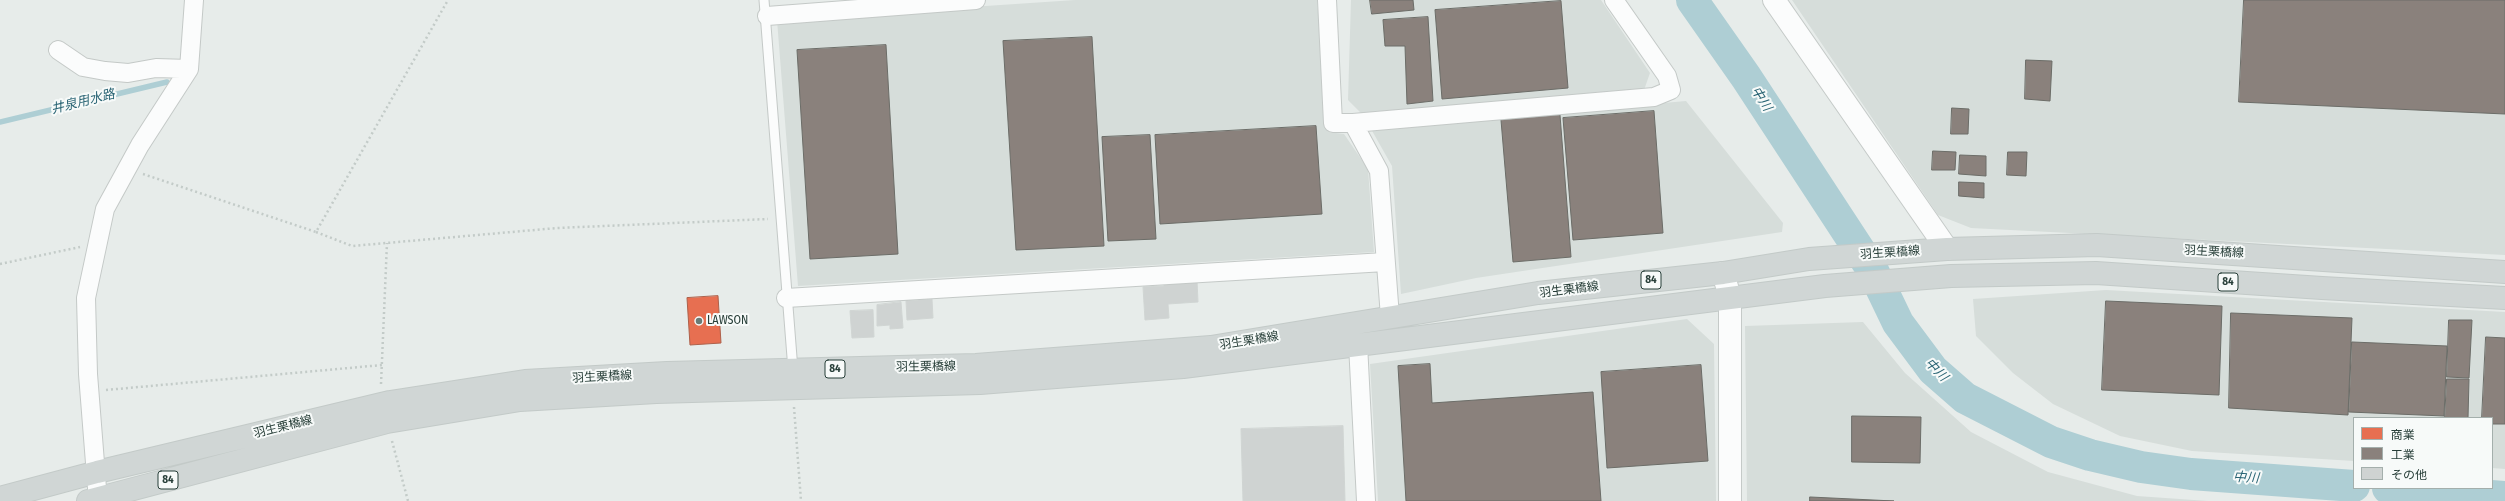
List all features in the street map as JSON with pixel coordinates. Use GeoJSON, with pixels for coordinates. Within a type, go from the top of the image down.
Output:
{"type":"FeatureCollection","features":[{"type":"Feature","properties":{"kind":"main road","name":"羽生栗橋線"},"geometry":{"type":"LineString","coordinates":[[0,498],[97,472],[383,413],[520,400],[656,392],[793,379],[1211,347],[1538,293],[1723,272],[1809,259],[1940,249],[2097,245],[2505,272]]}},
{"type":"Feature","properties":{"kind":"main road","name":"羽生栗橋線"},"geometry":{"type":"LineString","coordinates":[[793,379],[980,383],[1183,368],[1358,344],[1730,297],[1825,286],[1951,276],[2096,272],[2322,288],[2505,298]]}},
{"type":"Feature","properties":{"kind":"main road","name":"羽生栗橋線"},"geometry":{"type":"LineString","coordinates":[[95,500],[383,413]]}},
{"type":"Feature","properties":{"kind":"street"},"geometry":{"type":"LineString","coordinates":[[95,500],[97,472],[90,392],[86,298],[104,209],[188,69],[194,0]]}},
{"type":"Feature","properties":{"kind":"street"},"geometry":{"type":"LineString","coordinates":[[766,8],[976,0]]}},
{"type":"Feature","properties":{"kind":"street"},"geometry":{"type":"LineString","coordinates":[[1327,0],[1333,122],[1353,122],[1654,97],[1671,90],[1666,76],[1614,0]]}},
{"type":"Feature","properties":{"kind":"street"},"geometry":{"type":"LineString","coordinates":[[1774,0],[1940,249]]}},
{"type":"Feature","properties":{"kind":"street"},"geometry":{"type":"LineString","coordinates":[[58,50],[83,66],[105,71],[128,73],[156,68],[188,69]]}},
{"type":"Feature","properties":{"kind":"street"},"geometry":{"type":"LineString","coordinates":[[1353,122],[1379,171],[1390,318]]}},
{"type":"Feature","properties":{"kind":"street"},"geometry":{"type":"LineString","coordinates":[[786,298],[1385,262]]}},
{"type":"Feature","properties":{"kind":"street"},"geometry":{"type":"LineString","coordinates":[[1723,272],[1730,297],[1730,501]]}},
{"type":"Feature","properties":{"kind":"street"},"geometry":{"type":"LineString","coordinates":[[1358,344],[1366,501]]}},
{"type":"Feature","properties":{"kind":"lane"},"geometry":{"type":"LineString","coordinates":[[766,8],[780,219],[793,379]]}},
{"type":"Feature","properties":{"kind":"path"},"geometry":{"type":"LineString","coordinates":[[316,232],[448,0]]}},
{"type":"Feature","properties":{"kind":"path"},"geometry":{"type":"LineString","coordinates":[[127,169],[316,232],[352,246],[556,228],[780,219]]}},
{"type":"Feature","properties":{"kind":"path"},"geometry":{"type":"LineString","coordinates":[[387,243],[382,365],[383,413],[408,501]]}},
{"type":"Feature","properties":{"kind":"path"},"geometry":{"type":"LineString","coordinates":[[0,264],[98,244]]}},
{"type":"Feature","properties":{"kind":"path"},"geometry":{"type":"LineString","coordinates":[[90,392],[382,365]]}},
{"type":"Feature","properties":{"kind":"path"},"geometry":{"type":"LineString","coordinates":[[793,379],[800,501]]}},
{"type":"Feature","properties":{"kind":"shaded area"},"geometry":{"type":"Polygon","coordinates":[[[1075,0],[1317,0],[1328,132],[1344,134],[1368,169],[1374,252],[798,286],[777,20],[1075,0]]]}},
{"type":"Feature","properties":{"kind":"shaded area"},"geometry":{"type":"Polygon","coordinates":[[[1351,0],[1601,0],[1650,73],[1644,90],[1362,114],[1348,100],[1351,0]]]}},
{"type":"Feature","properties":{"kind":"shaded area"},"geometry":{"type":"Polygon","coordinates":[[[1792,0],[2505,0],[2505,255],[1971,228],[1938,215],[1792,0]]]}},
{"type":"Feature","properties":{"kind":"shaded area"},"geometry":{"type":"Polygon","coordinates":[[[1686,101],[1783,223],[1782,232],[1476,278],[1401,294],[1392,166],[1371,129],[1686,101]]]}},
{"type":"Feature","properties":{"kind":"shaded area"},"geometry":{"type":"Polygon","coordinates":[[[2106,290],[2505,312],[2505,469],[2493,468],[2493,417],[2353,417],[2353,461],[2192,451],[2120,436],[2053,404],[2013,373],[1976,336],[1973,299],[2106,290]]]}},
{"type":"Feature","properties":{"kind":"shaded area"},"geometry":{"type":"Polygon","coordinates":[[[1687,319],[1714,344],[1716,501],[1378,501],[1370,364],[1687,319]]]}},
{"type":"Feature","properties":{"kind":"shaded area"},"geometry":{"type":"Polygon","coordinates":[[[1863,322],[1905,373],[1971,432],[2048,472],[2137,496],[2208,501],[1747,501],[1745,326],[1863,322]]]}},
{"type":"Feature","properties":{"kind":"building: 商業"},"geometry":{"type":"Polygon","coordinates":[[[718,296],[721,343],[690,345],[687,298],[718,296]]]}},
{"type":"Feature","properties":{"kind":"building: 工業"},"geometry":{"type":"Polygon","coordinates":[[[1370,0],[1413,0],[1414,10],[1372,14],[1370,0]]]}},
{"type":"Feature","properties":{"kind":"building: 工業"},"geometry":{"type":"Polygon","coordinates":[[[2244,0],[2505,0],[2505,114],[2239,102],[2244,0]]]}},
{"type":"Feature","properties":{"kind":"building: 工業"},"geometry":{"type":"Polygon","coordinates":[[[1561,1],[1568,88],[1442,99],[1435,10],[1561,1]]]}},
{"type":"Feature","properties":{"kind":"building: 工業"},"geometry":{"type":"Polygon","coordinates":[[[1428,17],[1433,101],[1407,104],[1405,46],[1385,46],[1383,20],[1428,17]]]}},
{"type":"Feature","properties":{"kind":"building: 工業"},"geometry":{"type":"Polygon","coordinates":[[[1092,37],[1104,246],[1016,250],[1003,41],[1092,37]]]}},
{"type":"Feature","properties":{"kind":"building: 工業"},"geometry":{"type":"Polygon","coordinates":[[[886,45],[898,254],[810,259],[797,50],[886,45]]]}},
{"type":"Feature","properties":{"kind":"building: 工業"},"geometry":{"type":"Polygon","coordinates":[[[2026,60],[2052,61],[2050,101],[2025,99],[2026,60]]]}},
{"type":"Feature","properties":{"kind":"building: 工業"},"geometry":{"type":"Polygon","coordinates":[[[1952,108],[1969,109],[1968,134],[1951,134],[1952,108]]]}},
{"type":"Feature","properties":{"kind":"building: 工業"},"geometry":{"type":"Polygon","coordinates":[[[1654,111],[1663,233],[1573,240],[1563,118],[1654,111]]]}},
{"type":"Feature","properties":{"kind":"building: 工業"},"geometry":{"type":"Polygon","coordinates":[[[1560,115],[1571,257],[1513,262],[1501,120],[1560,115]]]}},
{"type":"Feature","properties":{"kind":"building: 工業"},"geometry":{"type":"Polygon","coordinates":[[[1316,126],[1322,214],[1160,224],[1155,135],[1316,126]]]}},
{"type":"Feature","properties":{"kind":"building: 工業"},"geometry":{"type":"Polygon","coordinates":[[[1150,135],[1156,239],[1108,241],[1102,137],[1150,135]]]}},
{"type":"Feature","properties":{"kind":"building: 工業"},"geometry":{"type":"Polygon","coordinates":[[[1933,151],[1956,152],[1955,170],[1932,170],[1933,151]]]}},
{"type":"Feature","properties":{"kind":"building: 工業"},"geometry":{"type":"Polygon","coordinates":[[[2008,152],[2027,152],[2026,176],[2007,175],[2008,152]]]}},
{"type":"Feature","properties":{"kind":"building: 工業"},"geometry":{"type":"Polygon","coordinates":[[[1960,155],[1986,156],[1986,176],[1959,174],[1960,155]]]}},
{"type":"Feature","properties":{"kind":"building: 工業"},"geometry":{"type":"Polygon","coordinates":[[[1959,182],[1984,183],[1984,198],[1959,196],[1959,182]]]}},
{"type":"Feature","properties":{"kind":"building: 工業"},"geometry":{"type":"Polygon","coordinates":[[[2106,301],[2222,306],[2219,395],[2102,390],[2106,301]]]}},
{"type":"Feature","properties":{"kind":"building: 工業"},"geometry":{"type":"Polygon","coordinates":[[[2231,313],[2352,318],[2348,415],[2229,408],[2231,313]]]}},
{"type":"Feature","properties":{"kind":"building: 工業"},"geometry":{"type":"Polygon","coordinates":[[[2449,320],[2472,320],[2469,378],[2447,377],[2449,320]]]}},
{"type":"Feature","properties":{"kind":"building: 工業"},"geometry":{"type":"Polygon","coordinates":[[[2486,337],[2505,338],[2505,424],[2493,424],[2493,417],[2482,417],[2486,337]]]}},
{"type":"Feature","properties":{"kind":"building: 工業"},"geometry":{"type":"Polygon","coordinates":[[[2352,342],[2447,346],[2444,416],[2349,412],[2352,342]]]}},
{"type":"Feature","properties":{"kind":"building: 工業"},"geometry":{"type":"Polygon","coordinates":[[[1430,364],[1432,403],[1593,392],[1601,501],[1406,501],[1398,366],[1430,364]]]}},
{"type":"Feature","properties":{"kind":"building: 工業"},"geometry":{"type":"Polygon","coordinates":[[[1701,365],[1708,461],[1607,468],[1601,372],[1701,365]]]}},
{"type":"Feature","properties":{"kind":"building: 工業"},"geometry":{"type":"Polygon","coordinates":[[[2447,379],[2469,379],[2468,417],[2445,417],[2447,379]]]}},
{"type":"Feature","properties":{"kind":"building: 工業"},"geometry":{"type":"Polygon","coordinates":[[[1852,416],[1921,417],[1920,463],[1852,462],[1852,416]]]}},
{"type":"Feature","properties":{"kind":"building: 工業"},"geometry":{"type":"Polygon","coordinates":[[[1810,497],[1894,501],[1810,501],[1810,497]]]}},
{"type":"Feature","properties":{"kind":"building: その他"},"geometry":{"type":"Polygon","coordinates":[[[1197,280],[1198,302],[1168,304],[1169,318],[1145,320],[1143,287],[1164,286],[1164,282],[1197,280]]]}},
{"type":"Feature","properties":{"kind":"building: その他"},"geometry":{"type":"Polygon","coordinates":[[[932,299],[933,318],[907,320],[906,301],[932,299]]]}},
{"type":"Feature","properties":{"kind":"building: その他"},"geometry":{"type":"Polygon","coordinates":[[[901,302],[903,328],[890,329],[890,325],[877,326],[877,305],[901,302]]]}},
{"type":"Feature","properties":{"kind":"building: その他"},"geometry":{"type":"Polygon","coordinates":[[[873,310],[874,337],[852,338],[850,311],[873,310]]]}},
{"type":"Feature","properties":{"kind":"building: その他"},"geometry":{"type":"Polygon","coordinates":[[[1343,426],[1345,501],[1243,501],[1241,429],[1343,426]]]}},
{"type":"Feature","properties":{"kind":"waterway","name":"中川"},"geometry":{"type":"LineString","coordinates":[[1692,0],[1746,77],[1873,271],[1898,323],[1933,370],[1965,398],[2051,442],[2090,455],[2141,467],[2191,474],[2353,486]]}},
{"type":"Feature","properties":{"kind":"waterway","name":"井泉用水路"},"geometry":{"type":"LineString","coordinates":[[0,122],[167,82]]}},
{"type":"Feature","properties":{"kind":"waterway","name":"中川"},"geometry":{"type":"LineString","coordinates":[[2401,489],[2505,497]]}},
{"type":"Feature","properties":{"kind":"place","name":"LAWSON"},"geometry":{"type":"Point","coordinates":[699,321]}}]}
